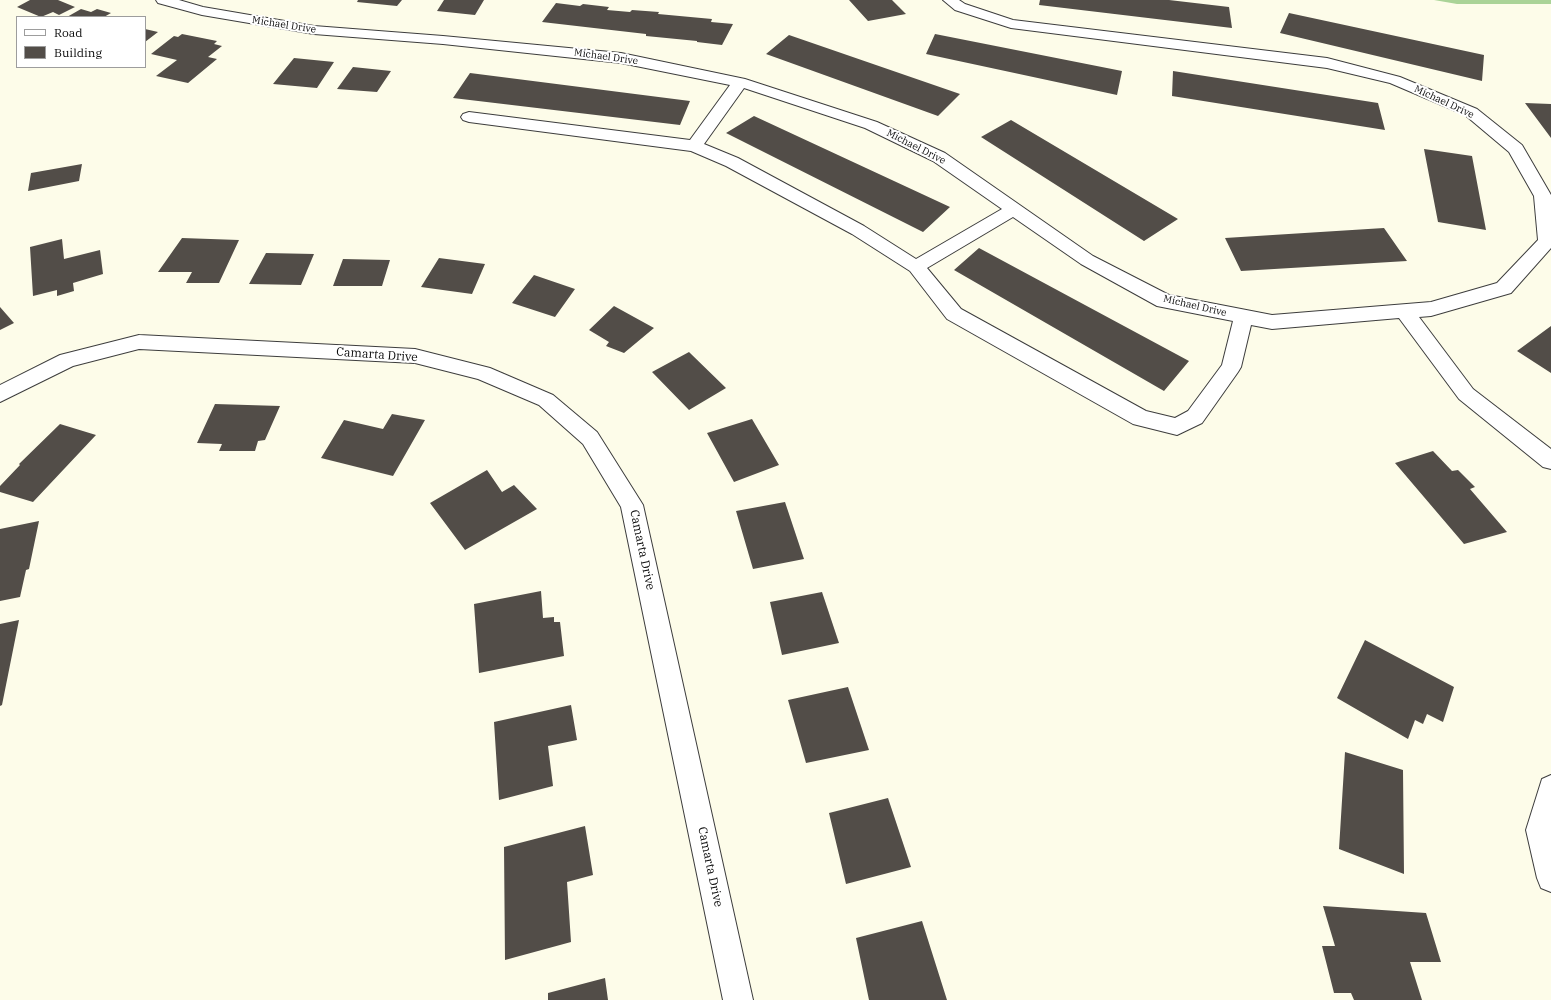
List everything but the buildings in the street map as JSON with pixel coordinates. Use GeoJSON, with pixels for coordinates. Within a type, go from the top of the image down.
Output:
{"type":"FeatureCollection","features":[{"type":"Feature","properties":{"kind":"street","name":"Michael Drive"},"geometry":{"type":"LineString","coordinates":[[163,0],[202,11],[314,30],[443,40],[621,58],[740,82],[871,125],[939,157],[1087,260],[1164,301],[1272,322],[1431,309],[1504,288],[1547,241],[1543,196],[1516,149],[1471,112],[1395,80],[1327,63],[1011,24],[960,7],[950,0]]}},
{"type":"Feature","properties":{"kind":"street"},"geometry":{"type":"LineString","coordinates":[[694,146],[740,82]]}},
{"type":"Feature","properties":{"kind":"street"},"geometry":{"type":"LineString","coordinates":[[469,117],[694,146],[732,162],[858,230],[916,267],[954,314],[1140,418],[1177,427],[1194,417],[1231,367],[1244,316]]}},
{"type":"Feature","properties":{"kind":"street"},"geometry":{"type":"LineString","coordinates":[[916,267],[1014,209]]}},
{"type":"Feature","properties":{"kind":"street"},"geometry":{"type":"LineString","coordinates":[[1406,312],[1466,394],[1551,461]]}},
{"type":"Feature","properties":{"kind":"street","name":"Camarta Drive"},"geometry":{"type":"LineString","coordinates":[[0,394],[67,360],[139,342],[415,356],[483,373],[546,400],[590,438],[632,505],[738,1000]]}},
{"type":"Feature","properties":{"kind":"street"},"geometry":{"type":"LineString","coordinates":[[1551,788],[1540,830],[1551,878]]}},
{"type":"Feature","properties":{"kind":"green space"},"geometry":{"type":"Polygon","coordinates":[[[1434,0],[1551,0],[1551,4],[1457,4],[1434,0]]]}}]}
